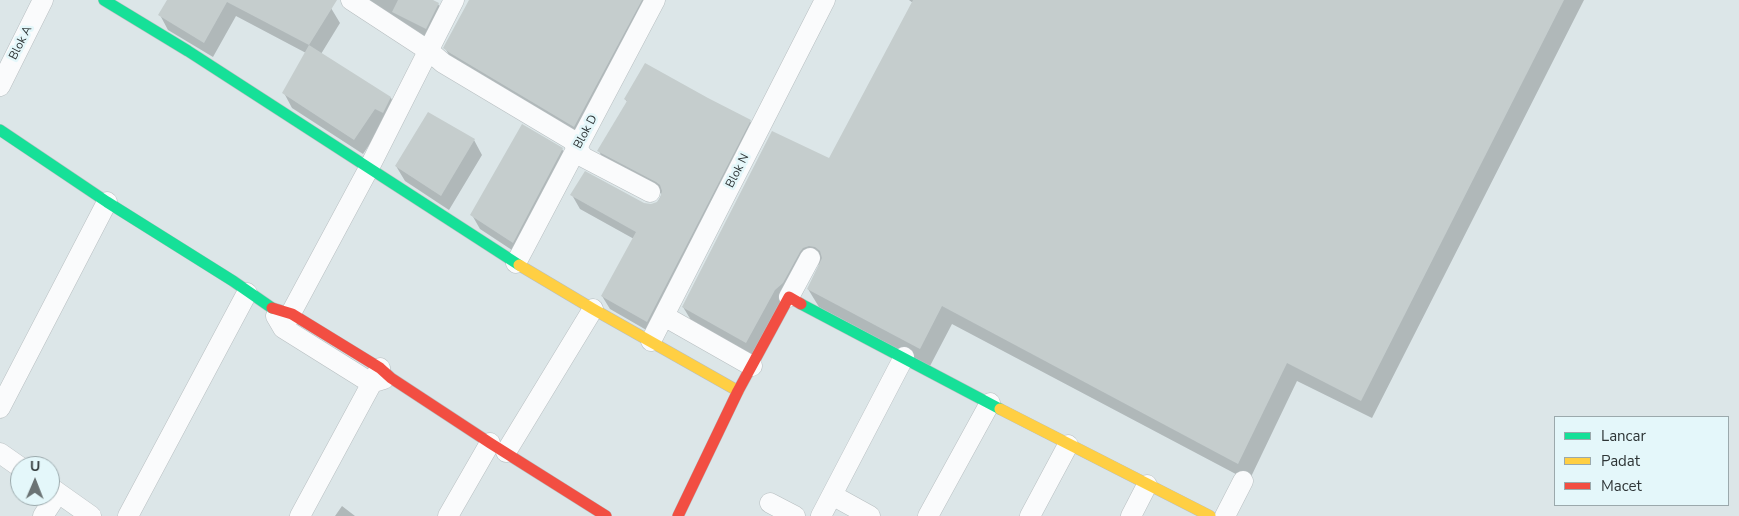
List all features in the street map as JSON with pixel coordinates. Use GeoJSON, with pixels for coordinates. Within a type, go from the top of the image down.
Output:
{"type":"FeatureCollection","features":[{"type":"Feature","properties":{"kind":"street","name":"Blok A"},"geometry":{"type":"LineString","coordinates":[[0,86],[43,0]]}},
{"type":"Feature","properties":{"kind":"street"},"geometry":{"type":"LineString","coordinates":[[104,0],[188,51],[516,263],[738,391]]}},
{"type":"Feature","properties":{"kind":"street"},"geometry":{"type":"LineString","coordinates":[[351,0],[443,63],[572,140],[583,157],[650,192]]}},
{"type":"Feature","properties":{"kind":"street"},"geometry":{"type":"LineString","coordinates":[[288,321],[369,168],[454,0]]}},
{"type":"Feature","properties":{"kind":"street","name":"Blok D"},"geometry":{"type":"LineString","coordinates":[[516,263],[655,0]]}},
{"type":"Feature","properties":{"kind":"street","name":"Blok N"},"geometry":{"type":"LineString","coordinates":[[651,341],[825,0]]}},
{"type":"Feature","properties":{"kind":"street"},"geometry":{"type":"LineString","coordinates":[[3,139],[108,202],[233,281],[288,321],[498,447],[606,516]]}},
{"type":"Feature","properties":{"kind":"street"},"geometry":{"type":"LineString","coordinates":[[0,408],[108,202]]}},
{"type":"Feature","properties":{"kind":"street"},"geometry":{"type":"LineString","coordinates":[[678,516],[738,391],[810,258]]}},
{"type":"Feature","properties":{"kind":"street"},"geometry":{"type":"LineString","coordinates":[[128,516],[247,293]]}},
{"type":"Feature","properties":{"kind":"street"},"geometry":{"type":"LineString","coordinates":[[789,297],[1068,445],[1210,516]]}},
{"type":"Feature","properties":{"kind":"street"},"geometry":{"type":"LineString","coordinates":[[448,516],[593,309]]}},
{"type":"Feature","properties":{"kind":"street"},"geometry":{"type":"LineString","coordinates":[[664,316],[752,366]]}},
{"type":"Feature","properties":{"kind":"street"},"geometry":{"type":"LineString","coordinates":[[821,516],[904,357]]}},
{"type":"Feature","properties":{"kind":"street"},"geometry":{"type":"LineString","coordinates":[[300,516],[381,376]]}},
{"type":"Feature","properties":{"kind":"street"},"geometry":{"type":"LineString","coordinates":[[928,516],[990,403]]}},
{"type":"Feature","properties":{"kind":"street"},"geometry":{"type":"LineString","coordinates":[[1030,516],[1068,445]]}},
{"type":"Feature","properties":{"kind":"street"},"geometry":{"type":"LineString","coordinates":[[1224,516],[1243,481]]}},
{"type":"Feature","properties":{"kind":"street"},"geometry":{"type":"LineString","coordinates":[[1130,516],[1147,485]]}},
{"type":"Feature","properties":{"kind":"street"},"geometry":{"type":"LineString","coordinates":[[60,494],[91,516]]}},
{"type":"Feature","properties":{"kind":"street"},"geometry":{"type":"LineString","coordinates":[[832,495],[870,516]]}},
{"type":"Feature","properties":{"kind":"street"},"geometry":{"type":"LineString","coordinates":[[770,503],[795,516]]}},
{"type":"Feature","properties":{"kind":"building"},"geometry":{"type":"Polygon","coordinates":[[[167,0],[337,0],[309,45],[227,2],[204,43],[158,15],[167,0]]]}},
{"type":"Feature","properties":{"kind":"building"},"geometry":{"type":"Polygon","coordinates":[[[398,0],[433,0],[439,3],[426,29],[392,12],[398,0]]]}},
{"type":"Feature","properties":{"kind":"building"},"geometry":{"type":"Polygon","coordinates":[[[469,0],[642,0],[574,127],[443,48],[469,0]]]}},
{"type":"Feature","properties":{"kind":"building"},"geometry":{"type":"Polygon","coordinates":[[[913,0],[1564,0],[1361,401],[1287,363],[1238,464],[942,306],[920,349],[807,289],[822,258],[820,251],[815,247],[803,248],[800,252],[783,283],[775,290],[746,343],[682,307],[772,131],[829,158],[913,0]]]}},
{"type":"Feature","properties":{"kind":"building"},"geometry":{"type":"Polygon","coordinates":[[[309,45],[391,97],[383,113],[375,109],[354,140],[282,93],[309,45]]]}},
{"type":"Feature","properties":{"kind":"building"},"geometry":{"type":"Polygon","coordinates":[[[645,63],[751,120],[647,322],[601,296],[636,232],[570,195],[585,171],[644,203],[651,204],[657,202],[660,198],[662,191],[660,185],[656,182],[597,151],[627,101],[624,99],[645,63]]]}},
{"type":"Feature","properties":{"kind":"building"},"geometry":{"type":"Polygon","coordinates":[[[428,112],[475,139],[441,196],[395,166],[428,112]]]}},
{"type":"Feature","properties":{"kind":"building"},"geometry":{"type":"Polygon","coordinates":[[[522,124],[563,148],[513,243],[470,215],[522,124]]]}},
{"type":"Feature","properties":{"kind":"traffic: fast"},"geometry":{"type":"LineString","coordinates":[[104,0],[188,51],[519,265]]}},
{"type":"Feature","properties":{"kind":"traffic: fast"},"geometry":{"type":"LineString","coordinates":[[0,130],[107,202],[233,281],[272,308]]}},
{"type":"Feature","properties":{"kind":"traffic: fast"},"geometry":{"type":"LineString","coordinates":[[801,304],[1000,409]]}},
{"type":"Feature","properties":{"kind":"traffic: slow"},"geometry":{"type":"LineString","coordinates":[[519,265],[738,391]]}},
{"type":"Feature","properties":{"kind":"traffic: slow"},"geometry":{"type":"LineString","coordinates":[[1000,409],[1210,516]]}},
{"type":"Feature","properties":{"kind":"traffic: jam"},"geometry":{"type":"LineString","coordinates":[[678,516],[738,391],[789,297],[801,304]]}},
{"type":"Feature","properties":{"kind":"traffic: jam"},"geometry":{"type":"LineString","coordinates":[[272,308],[292,314],[380,368],[391,378],[490,443],[606,516]]}}]}
